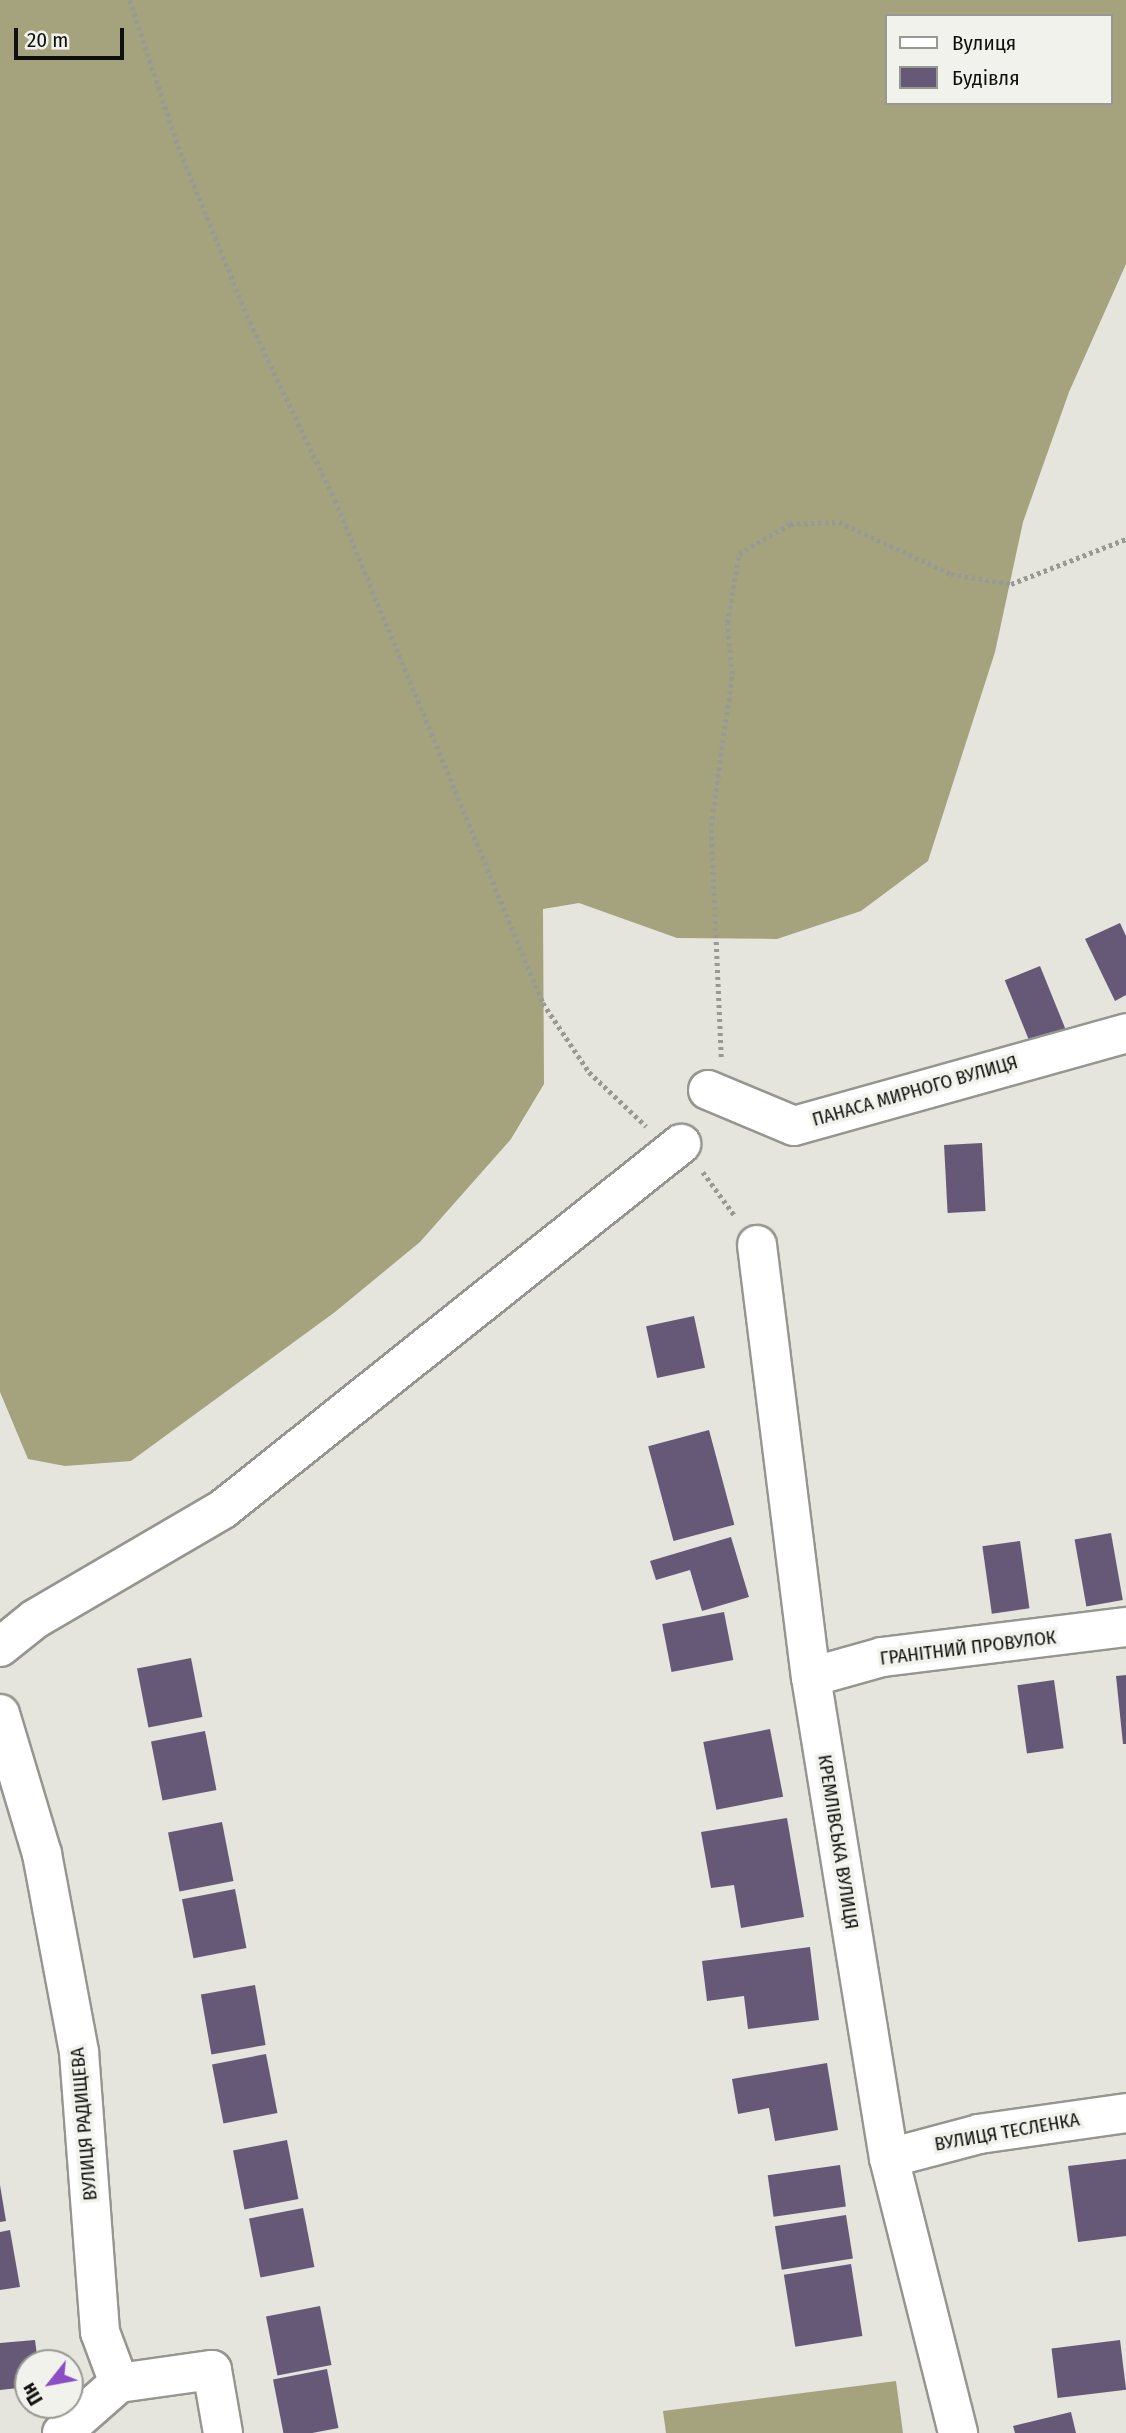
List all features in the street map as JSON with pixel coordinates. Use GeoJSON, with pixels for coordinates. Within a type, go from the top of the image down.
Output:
{"type":"FeatureCollection","features":[{"type":"Feature","properties":{"kind":"street","name":"ПАНАСА МИРНОГО ВУЛИЦЯ"},"geometry":{"type":"LineString","coordinates":[[708,1090],[794,1126],[1126,1033]]}},
{"type":"Feature","properties":{"kind":"street"},"geometry":{"type":"LineString","coordinates":[[0,1647],[35,1619],[223,1509],[669,1133]]}},
{"type":"Feature","properties":{"kind":"street","name":"КРЕМЛІВСЬКА ВУЛИЦЯ"},"geometry":{"type":"LineString","coordinates":[[757,1245],[811,1677],[889,2158],[958,2433]]}},
{"type":"Feature","properties":{"kind":"street","name":"ГРАНІТНИЙ ПРОВУЛОК"},"geometry":{"type":"LineString","coordinates":[[811,1677],[881,1657],[1126,1628]]}},
{"type":"Feature","properties":{"kind":"street","name":"ВУЛИЦЯ РАДИЩЕВА"},"geometry":{"type":"LineString","coordinates":[[0,1714],[42,1854],[79,2053],[100,2332],[119,2383]]}},
{"type":"Feature","properties":{"kind":"street","name":"ВУЛИЦЯ ТЕСЛЕНКА"},"geometry":{"type":"LineString","coordinates":[[889,2158],[979,2134],[1126,2113]]}},
{"type":"Feature","properties":{"kind":"street"},"geometry":{"type":"LineString","coordinates":[[62,2433],[119,2383],[212,2370],[223,2433]]}},
{"type":"Feature","properties":{"kind":"path"},"geometry":{"type":"LineString","coordinates":[[130,0],[178,146],[240,297],[345,524],[543,1003],[589,1072],[646,1126],[669,1133],[757,1245]]}},
{"type":"Feature","properties":{"kind":"path"},"geometry":{"type":"LineString","coordinates":[[708,1090],[725,1048],[711,826],[732,674],[727,623],[739,554],[790,524],[839,522],[951,574],[1011,584],[1126,539]]}},
{"type":"Feature","properties":{"kind":"path"},"geometry":{"type":"LineString","coordinates":[[646,1126],[669,1133]]}},
{"type":"Feature","properties":{"kind":"shaded area"},"geometry":{"type":"Polygon","coordinates":[[[0,0],[1126,0],[1126,264],[1069,392],[1023,522],[995,652],[928,861],[861,911],[777,939],[677,938],[579,903],[543,909],[544,1084],[511,1139],[420,1242],[335,1312],[131,1461],[65,1466],[28,1459],[0,1392],[0,0]]]}},
{"type":"Feature","properties":{"kind":"shaded area"},"geometry":{"type":"Polygon","coordinates":[[[896,2381],[903,2433],[666,2433],[663,2411],[896,2381]]]}},
{"type":"Feature","properties":{"kind":"building"},"geometry":{"type":"Polygon","coordinates":[[[1120,923],[1126,936],[1126,995],[1115,1001],[1085,939],[1120,923]]]}},
{"type":"Feature","properties":{"kind":"building"},"geometry":{"type":"Polygon","coordinates":[[[1040,966],[1065,1029],[1030,1043],[1005,980],[1040,966]]]}},
{"type":"Feature","properties":{"kind":"building"},"geometry":{"type":"Polygon","coordinates":[[[982,1143],[986,1211],[948,1213],[944,1145],[982,1143]]]}},
{"type":"Feature","properties":{"kind":"building"},"geometry":{"type":"Polygon","coordinates":[[[694,1316],[705,1368],[657,1378],[646,1326],[694,1316]]]}},
{"type":"Feature","properties":{"kind":"building"},"geometry":{"type":"Polygon","coordinates":[[[709,1430],[734,1525],[674,1541],[648,1446],[709,1430]]]}},
{"type":"Feature","properties":{"kind":"building"},"geometry":{"type":"Polygon","coordinates":[[[1111,1533],[1123,1600],[1086,1606],[1075,1539],[1111,1533]]]}},
{"type":"Feature","properties":{"kind":"building"},"geometry":{"type":"Polygon","coordinates":[[[731,1537],[749,1597],[702,1611],[690,1570],[656,1580],[650,1561],[731,1537]]]}},
{"type":"Feature","properties":{"kind":"building"},"geometry":{"type":"Polygon","coordinates":[[[1020,1541],[1029,1608],[992,1614],[982,1546],[1020,1541]]]}},
{"type":"Feature","properties":{"kind":"building"},"geometry":{"type":"Polygon","coordinates":[[[724,1612],[733,1660],[672,1672],[662,1624],[724,1612]]]}},
{"type":"Feature","properties":{"kind":"building"},"geometry":{"type":"Polygon","coordinates":[[[191,1658],[202,1717],[148,1727],[137,1668],[191,1658]]]}},
{"type":"Feature","properties":{"kind":"building"},"geometry":{"type":"Polygon","coordinates":[[[1126,1675],[1126,1744],[1123,1744],[1116,1676],[1126,1675]]]}},
{"type":"Feature","properties":{"kind":"building"},"geometry":{"type":"Polygon","coordinates":[[[1054,1680],[1064,1748],[1027,1753],[1017,1685],[1054,1680]]]}},
{"type":"Feature","properties":{"kind":"building"},"geometry":{"type":"Polygon","coordinates":[[[770,1729],[783,1797],[716,1810],[703,1742],[770,1729]]]}},
{"type":"Feature","properties":{"kind":"building"},"geometry":{"type":"Polygon","coordinates":[[[205,1731],[216,1790],[162,1800],[151,1741],[205,1731]]]}},
{"type":"Feature","properties":{"kind":"building"},"geometry":{"type":"Polygon","coordinates":[[[787,1818],[804,1917],[741,1928],[734,1885],[711,1888],[701,1832],[787,1818]]]}},
{"type":"Feature","properties":{"kind":"building"},"geometry":{"type":"Polygon","coordinates":[[[222,1822],[233,1881],[179,1891],[168,1832],[222,1822]]]}},
{"type":"Feature","properties":{"kind":"building"},"geometry":{"type":"Polygon","coordinates":[[[235,1889],[246,1948],[193,1958],[182,1899],[235,1889]]]}},
{"type":"Feature","properties":{"kind":"building"},"geometry":{"type":"Polygon","coordinates":[[[810,1947],[819,2020],[748,2029],[744,1996],[707,2001],[702,1961],[810,1947]]]}},
{"type":"Feature","properties":{"kind":"building"},"geometry":{"type":"Polygon","coordinates":[[[255,1985],[266,2045],[211,2055],[201,1995],[255,1985]]]}},
{"type":"Feature","properties":{"kind":"building"},"geometry":{"type":"Polygon","coordinates":[[[266,2054],[277,2113],[223,2123],[212,2064],[266,2054]]]}},
{"type":"Feature","properties":{"kind":"building"},"geometry":{"type":"Polygon","coordinates":[[[827,2063],[838,2130],[775,2141],[769,2108],[738,2114],[732,2079],[827,2063]]]}},
{"type":"Feature","properties":{"kind":"building"},"geometry":{"type":"Polygon","coordinates":[[[287,2140],[298,2199],[244,2209],[233,2150],[287,2140]]]}},
{"type":"Feature","properties":{"kind":"building"},"geometry":{"type":"Polygon","coordinates":[[[1126,2159],[1126,2236],[1078,2242],[1068,2166],[1126,2159]]]}},
{"type":"Feature","properties":{"kind":"building"},"geometry":{"type":"Polygon","coordinates":[[[840,2165],[846,2207],[774,2217],[768,2175],[840,2165]]]}},
{"type":"Feature","properties":{"kind":"building"},"geometry":{"type":"Polygon","coordinates":[[[0,2185],[6,2221],[0,2222],[0,2185]]]}},
{"type":"Feature","properties":{"kind":"building"},"geometry":{"type":"Polygon","coordinates":[[[303,2208],[314,2267],[260,2277],[249,2218],[303,2208]]]}},
{"type":"Feature","properties":{"kind":"building"},"geometry":{"type":"Polygon","coordinates":[[[846,2215],[853,2258],[782,2270],[775,2226],[846,2215]]]}},
{"type":"Feature","properties":{"kind":"building"},"geometry":{"type":"Polygon","coordinates":[[[10,2230],[20,2287],[0,2290],[0,2232],[10,2230]]]}},
{"type":"Feature","properties":{"kind":"building"},"geometry":{"type":"Polygon","coordinates":[[[851,2264],[862,2336],[795,2347],[784,2275],[851,2264]]]}},
{"type":"Feature","properties":{"kind":"building"},"geometry":{"type":"Polygon","coordinates":[[[320,2306],[331,2365],[277,2375],[266,2316],[320,2306]]]}},
{"type":"Feature","properties":{"kind":"building"},"geometry":{"type":"Polygon","coordinates":[[[35,2340],[36,2349],[14,2349],[14,2388],[0,2390],[0,2343],[35,2340]]]}},
{"type":"Feature","properties":{"kind":"building"},"geometry":{"type":"Polygon","coordinates":[[[1120,2340],[1126,2390],[1058,2398],[1052,2348],[1120,2340]]]}},
{"type":"Feature","properties":{"kind":"building"},"geometry":{"type":"Polygon","coordinates":[[[327,2369],[338,2428],[312,2433],[283,2433],[273,2379],[327,2369]]]}},
{"type":"Feature","properties":{"kind":"building"},"geometry":{"type":"Polygon","coordinates":[[[1071,2412],[1076,2433],[1015,2433],[1013,2426],[1071,2412]]]}}]}
